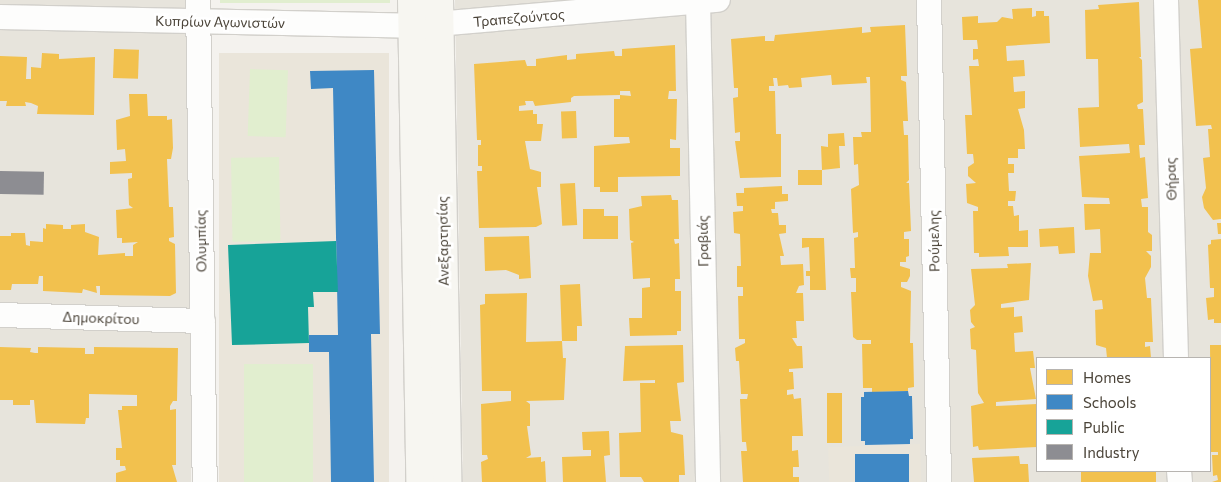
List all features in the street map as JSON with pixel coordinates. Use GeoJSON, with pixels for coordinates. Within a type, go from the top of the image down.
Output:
{"type":"FeatureCollection","features":[{"type":"Feature","properties":{"kind":"main road","name":"Ανεξαρτησίας"},"geometry":{"type":"LineString","coordinates":[[420,482],[426,13]]}},
{"type":"Feature","properties":{"kind":"main road","name":"Ανεξαρτησίας"},"geometry":{"type":"LineString","coordinates":[[426,13],[447,482]]}},
{"type":"Feature","properties":{"kind":"street","name":"Ρούμελης"},"geometry":{"type":"LineString","coordinates":[[929,0],[939,482]]}},
{"type":"Feature","properties":{"kind":"street","name":"Θήρας"},"geometry":{"type":"LineString","coordinates":[[1166,0],[1176,357]]}},
{"type":"Feature","properties":{"kind":"street","name":"Τραπεζούντος"},"geometry":{"type":"LineString","coordinates":[[426,13],[705,1]]}},
{"type":"Feature","properties":{"kind":"street","name":"Γραβιάς"},"geometry":{"type":"LineString","coordinates":[[705,1],[708,482]]}},
{"type":"Feature","properties":{"kind":"street","name":"Κυπρίων Αγωνιστών"},"geometry":{"type":"LineString","coordinates":[[0,17],[198,11],[426,13]]}},
{"type":"Feature","properties":{"kind":"street","name":"Ολυμπίας"},"geometry":{"type":"LineString","coordinates":[[198,11],[205,482]]}},
{"type":"Feature","properties":{"kind":"street","name":"Δημοκρίτου"},"geometry":{"type":"LineString","coordinates":[[0,316],[203,321]]}},
{"type":"Feature","properties":{"kind":"shaded area"},"geometry":{"type":"Polygon","coordinates":[[[0,0],[191,0],[191,482],[0,482],[0,0]]]}},
{"type":"Feature","properties":{"kind":"shaded area"},"geometry":{"type":"Polygon","coordinates":[[[455,0],[1221,0],[1221,482],[463,482],[455,0]]]}},
{"type":"Feature","properties":{"kind":"shaded area"},"geometry":{"type":"Polygon","coordinates":[[[219,53],[389,53],[389,482],[219,482],[219,53]]]}},
{"type":"Feature","properties":{"kind":"shaded area"},"geometry":{"type":"Polygon","coordinates":[[[920,444],[921,482],[829,482],[828,447],[920,444]]]}},
{"type":"Feature","properties":{"kind":"green space"},"geometry":{"type":"Polygon","coordinates":[[[220,0],[390,0],[390,3],[220,3],[220,0]]]}},
{"type":"Feature","properties":{"kind":"green space"},"geometry":{"type":"Polygon","coordinates":[[[250,69],[288,70],[286,137],[248,136],[250,69]]]}},
{"type":"Feature","properties":{"kind":"green space"},"geometry":{"type":"Polygon","coordinates":[[[279,157],[280,241],[232,242],[231,158],[279,157]]]}},
{"type":"Feature","properties":{"kind":"green space"},"geometry":{"type":"Polygon","coordinates":[[[244,364],[313,364],[313,482],[244,482],[244,364]]]}},
{"type":"Feature","properties":{"kind":"building: Homes"},"geometry":{"type":"Polygon","coordinates":[[[1198,0],[1221,0],[1221,219],[1213,220],[1204,208],[1202,197],[1206,188],[1203,158],[1210,157],[1208,129],[1212,129],[1211,125],[1196,126],[1190,49],[1202,48],[1198,0]]]}},
{"type":"Feature","properties":{"kind":"building: Homes"},"geometry":{"type":"Polygon","coordinates":[[[1139,2],[1141,57],[1139,57],[1142,60],[1143,102],[1137,105],[1138,109],[1143,109],[1145,145],[1139,145],[1140,158],[1145,157],[1148,198],[1141,199],[1142,207],[1148,207],[1148,232],[1152,235],[1152,251],[1146,251],[1151,256],[1151,267],[1145,278],[1147,298],[1151,298],[1153,342],[1145,342],[1145,347],[1150,346],[1151,357],[1107,357],[1106,348],[1096,345],[1095,310],[1103,309],[1102,300],[1093,301],[1088,276],[1090,253],[1101,253],[1100,229],[1085,230],[1084,204],[1110,204],[1109,198],[1082,197],[1079,156],[1130,153],[1129,144],[1080,147],[1078,108],[1099,107],[1098,59],[1086,59],[1085,10],[1099,9],[1098,5],[1139,2]]]}},
{"type":"Feature","properties":{"kind":"building: Homes"},"geometry":{"type":"Polygon","coordinates":[[[1032,8],[1032,17],[1036,16],[1036,11],[1044,11],[1044,16],[1049,16],[1050,43],[1006,46],[1007,61],[1024,60],[1025,76],[1013,77],[1014,92],[1025,91],[1025,108],[1018,109],[1024,130],[1025,149],[1018,149],[1018,158],[1008,158],[1008,164],[1014,164],[1014,173],[1008,173],[1009,191],[1016,191],[1015,201],[1008,201],[1008,206],[1013,206],[1014,216],[1019,215],[1019,231],[1028,230],[1028,247],[1008,247],[1009,256],[979,257],[979,253],[974,253],[973,211],[978,211],[978,207],[967,203],[966,184],[976,183],[968,176],[968,167],[974,163],[973,154],[967,154],[965,115],[972,115],[969,66],[979,66],[978,59],[973,60],[973,49],[978,49],[977,40],[963,40],[962,17],[978,16],[978,23],[997,22],[1002,17],[1013,19],[1012,9],[1032,8]]]}},
{"type":"Feature","properties":{"kind":"building: Homes"},"geometry":{"type":"Polygon","coordinates":[[[905,25],[907,76],[901,76],[901,80],[906,82],[908,121],[903,121],[904,135],[908,135],[909,180],[906,183],[909,183],[911,231],[904,232],[904,239],[909,239],[909,256],[906,257],[906,262],[900,262],[900,266],[910,269],[910,276],[907,282],[901,282],[901,287],[911,291],[910,343],[913,343],[914,387],[908,388],[908,391],[872,392],[872,388],[863,388],[862,344],[871,344],[871,340],[857,340],[853,337],[851,292],[856,292],[856,278],[851,278],[850,268],[855,268],[854,238],[858,237],[858,232],[853,233],[851,189],[859,185],[858,164],[854,165],[853,137],[862,137],[861,132],[871,132],[870,77],[866,77],[867,83],[832,85],[831,75],[801,78],[802,87],[789,88],[788,85],[778,86],[777,78],[773,78],[774,86],[769,86],[769,91],[775,91],[776,134],[781,134],[781,177],[740,178],[735,141],[740,141],[740,132],[735,133],[733,98],[738,97],[738,88],[734,88],[731,39],[765,36],[765,41],[774,41],[775,35],[862,27],[862,33],[871,32],[870,27],[905,25]]]}},
{"type":"Feature","properties":{"kind":"building: Homes"},"geometry":{"type":"Polygon","coordinates":[[[675,45],[676,91],[669,91],[668,99],[677,99],[676,140],[670,139],[670,148],[680,148],[680,176],[618,177],[618,192],[600,192],[600,187],[594,187],[594,146],[630,143],[629,137],[614,137],[614,99],[620,99],[620,95],[574,96],[571,98],[571,102],[535,106],[533,101],[525,101],[526,105],[519,106],[519,111],[533,110],[533,114],[537,114],[537,124],[543,124],[541,141],[525,141],[530,169],[541,172],[541,187],[537,187],[542,224],[536,227],[479,228],[477,171],[482,171],[482,166],[478,166],[478,145],[481,145],[481,140],[477,140],[474,64],[525,60],[527,66],[536,66],[536,59],[567,55],[567,60],[576,59],[576,54],[614,51],[615,56],[622,56],[622,49],[675,45]],[[620,91],[620,95],[631,96],[630,91],[620,91]]]}},
{"type":"Feature","properties":{"kind":"building: Homes"},"geometry":{"type":"Polygon","coordinates":[[[114,49],[139,50],[138,79],[113,78],[114,49]]]}},
{"type":"Feature","properties":{"kind":"building: Homes"},"geometry":{"type":"Polygon","coordinates":[[[42,53],[59,54],[59,59],[95,57],[94,115],[37,114],[38,106],[31,103],[25,102],[26,106],[6,106],[7,101],[0,101],[0,56],[27,57],[26,79],[31,79],[31,67],[41,68],[42,53]]]}},
{"type":"Feature","properties":{"kind":"building: Homes"},"geometry":{"type":"Polygon","coordinates":[[[129,94],[147,94],[148,116],[167,116],[167,120],[172,119],[173,148],[171,159],[167,159],[169,207],[173,207],[174,237],[169,238],[169,241],[175,244],[176,293],[170,296],[100,295],[100,286],[96,286],[97,293],[83,289],[82,293],[43,291],[43,276],[39,276],[38,284],[12,284],[11,290],[0,290],[0,236],[11,236],[11,233],[25,233],[26,245],[30,246],[30,241],[43,242],[43,228],[46,229],[46,224],[63,225],[63,229],[71,229],[71,225],[85,224],[85,232],[99,237],[98,255],[125,253],[125,256],[133,256],[133,245],[138,242],[122,243],[122,238],[117,238],[116,210],[133,208],[129,205],[128,179],[132,178],[132,173],[110,174],[110,162],[126,161],[125,149],[117,150],[116,120],[130,116],[129,94]]]}},
{"type":"Feature","properties":{"kind":"building: Homes"},"geometry":{"type":"Polygon","coordinates":[[[576,111],[577,138],[562,139],[561,112],[576,111]]]}},
{"type":"Feature","properties":{"kind":"building: Homes"},"geometry":{"type":"Polygon","coordinates":[[[844,133],[845,146],[839,146],[840,168],[822,170],[821,146],[828,147],[828,134],[844,133]]]}},
{"type":"Feature","properties":{"kind":"building: Homes"},"geometry":{"type":"Polygon","coordinates":[[[798,170],[822,170],[822,185],[798,185],[798,170]]]}},
{"type":"Feature","properties":{"kind":"building: Homes"},"geometry":{"type":"Polygon","coordinates":[[[575,183],[577,225],[562,226],[560,184],[575,183]]]}},
{"type":"Feature","properties":{"kind":"building: Homes"},"geometry":{"type":"Polygon","coordinates":[[[782,186],[782,194],[788,194],[788,201],[775,202],[775,209],[771,209],[772,213],[778,213],[779,225],[786,225],[786,233],[779,234],[784,256],[780,256],[781,265],[803,264],[804,285],[799,286],[796,293],[803,293],[804,321],[796,321],[797,338],[792,338],[797,346],[802,346],[803,368],[789,369],[789,372],[793,372],[794,389],[787,390],[787,395],[793,394],[794,399],[801,398],[803,436],[792,436],[792,451],[798,450],[799,467],[793,467],[793,477],[799,477],[799,482],[743,482],[741,451],[747,451],[746,442],[742,442],[740,399],[747,399],[748,394],[741,394],[739,361],[736,361],[735,348],[745,343],[745,339],[739,339],[738,296],[743,296],[743,287],[737,287],[737,266],[741,266],[740,234],[734,233],[733,212],[743,211],[743,206],[737,206],[736,193],[744,193],[744,188],[782,186]]]}},
{"type":"Feature","properties":{"kind":"building: Homes"},"geometry":{"type":"Polygon","coordinates":[[[671,195],[672,200],[678,200],[679,239],[674,239],[675,244],[679,243],[680,279],[675,279],[675,291],[681,291],[681,331],[677,331],[677,335],[630,336],[629,318],[642,318],[642,288],[650,287],[650,278],[633,279],[631,243],[634,242],[630,240],[629,209],[642,206],[641,196],[671,195]]]}},
{"type":"Feature","properties":{"kind":"building: Homes"},"geometry":{"type":"Polygon","coordinates":[[[583,209],[604,209],[604,216],[618,216],[618,239],[583,239],[583,209]]]}},
{"type":"Feature","properties":{"kind":"building: Homes"},"geometry":{"type":"Polygon","coordinates":[[[1217,223],[1221,223],[1221,234],[1218,234],[1217,223]]]}},
{"type":"Feature","properties":{"kind":"building: Homes"},"geometry":{"type":"Polygon","coordinates":[[[1074,227],[1075,253],[1059,254],[1058,246],[1040,247],[1039,229],[1074,227]]]}},
{"type":"Feature","properties":{"kind":"building: Homes"},"geometry":{"type":"Polygon","coordinates":[[[529,236],[531,278],[519,279],[519,275],[506,270],[485,271],[484,237],[529,236]]]}},
{"type":"Feature","properties":{"kind":"building: Homes"},"geometry":{"type":"Polygon","coordinates":[[[802,238],[824,238],[826,290],[810,290],[810,276],[806,276],[806,271],[810,271],[809,247],[802,248],[802,238]]]}},
{"type":"Feature","properties":{"kind":"building: Homes"},"geometry":{"type":"Polygon","coordinates":[[[1221,239],[1221,323],[1214,323],[1214,319],[1208,320],[1206,298],[1214,297],[1214,288],[1210,288],[1208,245],[1211,244],[1211,240],[1221,239]]]}},
{"type":"Feature","properties":{"kind":"building: Homes"},"geometry":{"type":"Polygon","coordinates":[[[1031,263],[1029,300],[1001,304],[1001,308],[1014,307],[1014,317],[1022,316],[1023,332],[1014,333],[1015,352],[1033,351],[1035,368],[1030,368],[1036,399],[996,402],[996,406],[1036,404],[1036,447],[979,450],[978,446],[973,447],[971,406],[984,403],[978,393],[976,350],[971,349],[970,329],[975,327],[971,322],[970,310],[975,305],[971,269],[1008,268],[1007,264],[1031,263]]]}},
{"type":"Feature","properties":{"kind":"building: Homes"},"geometry":{"type":"Polygon","coordinates":[[[580,284],[582,326],[577,326],[577,341],[562,341],[560,285],[580,284]]]}},
{"type":"Feature","properties":{"kind":"building: Homes"},"geometry":{"type":"Polygon","coordinates":[[[527,293],[526,342],[562,341],[563,358],[566,358],[564,400],[526,401],[530,404],[530,426],[527,426],[531,455],[526,458],[541,457],[541,462],[545,461],[546,482],[482,482],[481,462],[488,459],[487,455],[482,455],[481,404],[511,401],[511,391],[482,391],[480,305],[485,304],[485,294],[527,293]]]}},
{"type":"Feature","properties":{"kind":"building: Homes"},"geometry":{"type":"Polygon","coordinates":[[[683,345],[684,382],[677,383],[681,421],[670,421],[671,432],[683,435],[685,475],[679,475],[679,482],[644,482],[641,477],[620,477],[619,433],[641,432],[640,383],[655,383],[655,380],[623,381],[625,346],[683,345]]]}},
{"type":"Feature","properties":{"kind":"building: Homes"},"geometry":{"type":"Polygon","coordinates":[[[1210,345],[1221,345],[1221,482],[1212,482],[1218,480],[1217,475],[1213,476],[1212,455],[1218,455],[1218,452],[1211,452],[1210,345]]]}},
{"type":"Feature","properties":{"kind":"building: Homes"},"geometry":{"type":"Polygon","coordinates":[[[0,347],[31,348],[30,352],[35,353],[38,353],[38,347],[85,348],[85,354],[94,354],[94,347],[178,348],[177,401],[173,401],[170,406],[170,410],[176,409],[176,465],[172,465],[177,482],[116,482],[116,473],[126,470],[125,466],[120,466],[120,460],[116,460],[116,448],[122,448],[118,410],[122,410],[122,406],[137,406],[137,395],[89,394],[89,418],[86,418],[85,424],[36,423],[34,400],[30,400],[30,405],[13,405],[13,400],[0,400],[0,347]]]}},
{"type":"Feature","properties":{"kind":"building: Homes"},"geometry":{"type":"Polygon","coordinates":[[[827,393],[842,393],[842,443],[827,443],[827,393]]]}},
{"type":"Feature","properties":{"kind":"building: Homes"},"geometry":{"type":"Polygon","coordinates":[[[609,431],[610,455],[604,456],[606,482],[563,482],[562,457],[591,456],[591,450],[583,450],[582,432],[609,431]]]}},
{"type":"Feature","properties":{"kind":"building: Homes"},"geometry":{"type":"Polygon","coordinates":[[[1019,456],[1020,464],[1028,464],[1029,482],[974,482],[972,458],[1019,456]]]}},
{"type":"Feature","properties":{"kind":"building: Homes"},"geometry":{"type":"Polygon","coordinates":[[[1081,472],[1156,472],[1156,482],[1081,482],[1081,472]]]}},
{"type":"Feature","properties":{"kind":"building: Schools"},"geometry":{"type":"Polygon","coordinates":[[[374,70],[380,334],[371,334],[374,482],[331,482],[329,352],[309,352],[309,335],[338,335],[333,88],[311,89],[310,71],[374,70]]]}},
{"type":"Feature","properties":{"kind":"building: Schools"},"geometry":{"type":"Polygon","coordinates":[[[908,391],[909,396],[912,396],[913,439],[910,439],[910,444],[865,445],[865,441],[861,441],[861,397],[864,397],[864,392],[908,391]]]}},
{"type":"Feature","properties":{"kind":"building: Schools"},"geometry":{"type":"Polygon","coordinates":[[[855,454],[909,454],[909,482],[855,482],[855,454]]]}},
{"type":"Feature","properties":{"kind":"building: Public"},"geometry":{"type":"Polygon","coordinates":[[[336,241],[338,292],[313,292],[314,307],[308,307],[309,343],[232,345],[228,245],[336,241]]]}},
{"type":"Feature","properties":{"kind":"building: Industry"},"geometry":{"type":"Polygon","coordinates":[[[0,171],[44,172],[44,195],[0,194],[0,171]]]}}]}
